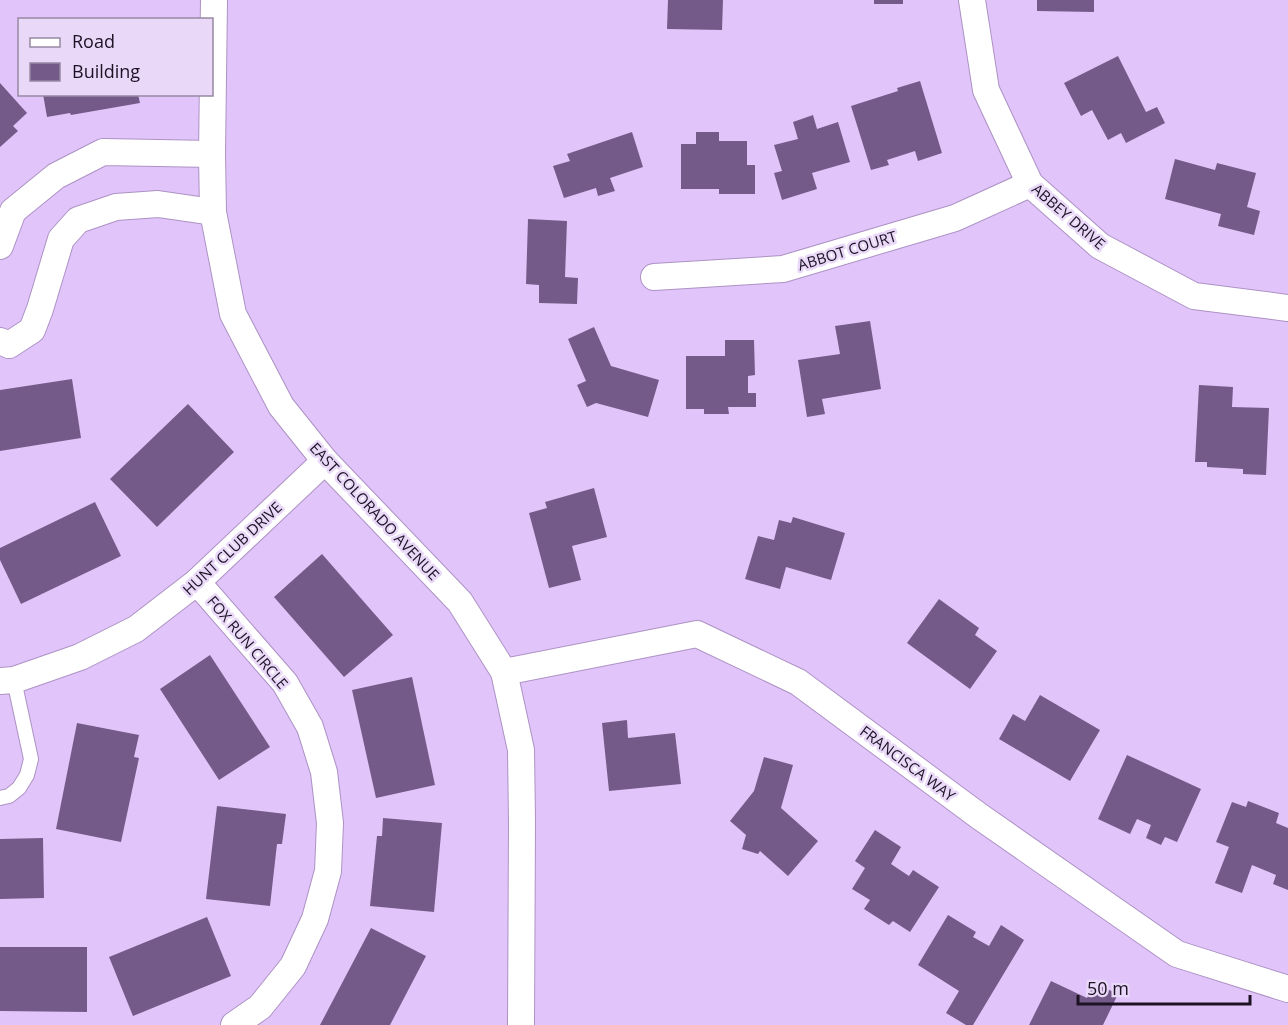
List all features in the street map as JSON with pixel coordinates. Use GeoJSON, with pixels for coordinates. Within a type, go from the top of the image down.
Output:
{"type":"FeatureCollection","features":[{"type":"Feature","properties":{"kind":"street","name":"EAST COLORADO AVENUE"},"geometry":{"type":"LineString","coordinates":[[213,77],[214,0]]}},
{"type":"Feature","properties":{"kind":"street","name":"ABBEY DRIVE"},"geometry":{"type":"LineString","coordinates":[[972,0],[986,90],[1030,184],[1100,246],[1194,296],[1288,308]]}},
{"type":"Feature","properties":{"kind":"street","name":"EAST COLORADO AVENUE"},"geometry":{"type":"LineString","coordinates":[[213,96],[213,212],[233,314],[281,406],[325,461],[460,602],[504,672],[521,750],[521,1025]]}},
{"type":"Feature","properties":{"kind":"street"},"geometry":{"type":"LineString","coordinates":[[0,246],[13,211],[56,176],[103,152],[212,154]]}},
{"type":"Feature","properties":{"kind":"street","name":"ABBOT COURT"},"geometry":{"type":"LineString","coordinates":[[654,277],[783,269],[955,218],[1030,184]]}},
{"type":"Feature","properties":{"kind":"street"},"geometry":{"type":"LineString","coordinates":[[0,341],[9,345],[32,330],[61,239],[78,220],[116,207],[158,204],[213,212]]}},
{"type":"Feature","properties":{"kind":"street","name":"HUNT CLUB DRIVE"},"geometry":{"type":"LineString","coordinates":[[7,681],[80,657],[136,629],[198,582],[325,461]]}},
{"type":"Feature","properties":{"kind":"street","name":"FOX RUN CIRCLE"},"geometry":{"type":"LineString","coordinates":[[198,582],[285,683],[310,727],[324,772],[330,823],[328,871],[315,919],[293,966],[260,1007],[234,1025]]}},
{"type":"Feature","properties":{"kind":"street","name":"FRANCISCA WAY"},"geometry":{"type":"LineString","coordinates":[[504,672],[697,634],[798,682],[979,816],[1177,954],[1288,989]]}},
{"type":"Feature","properties":{"kind":"lane"},"geometry":{"type":"LineString","coordinates":[[0,798],[9,796],[19,788],[27,775],[31,759],[7,681]]}},
{"type":"Feature","properties":{"kind":"building"},"geometry":{"type":"Polygon","coordinates":[[[668,0],[723,0],[722,30],[667,29],[668,0]]]}},
{"type":"Feature","properties":{"kind":"building"},"geometry":{"type":"Polygon","coordinates":[[[874,0],[903,0],[903,4],[874,4],[874,0]]]}},
{"type":"Feature","properties":{"kind":"building"},"geometry":{"type":"Polygon","coordinates":[[[1037,0],[1094,0],[1094,12],[1037,11],[1037,0]]]}},
{"type":"Feature","properties":{"kind":"building"},"geometry":{"type":"Polygon","coordinates":[[[1118,56],[1146,112],[1157,107],[1165,123],[1126,143],[1121,133],[1108,140],[1092,110],[1081,116],[1064,83],[1118,56]]]}},
{"type":"Feature","properties":{"kind":"building"},"geometry":{"type":"Polygon","coordinates":[[[920,81],[942,153],[918,161],[915,151],[887,160],[889,165],[871,170],[851,106],[898,91],[897,88],[920,81]]]}},
{"type":"Feature","properties":{"kind":"building"},"geometry":{"type":"Polygon","coordinates":[[[0,83],[27,113],[13,126],[18,131],[0,147],[0,83]]]}},
{"type":"Feature","properties":{"kind":"building"},"geometry":{"type":"Polygon","coordinates":[[[43,96],[138,96],[140,103],[71,115],[70,113],[47,117],[43,96]]]}},
{"type":"Feature","properties":{"kind":"building"},"geometry":{"type":"Polygon","coordinates":[[[813,115],[817,129],[838,122],[850,162],[812,173],[817,189],[782,200],[774,173],[782,171],[774,145],[798,139],[793,122],[813,115]]]}},
{"type":"Feature","properties":{"kind":"building"},"geometry":{"type":"Polygon","coordinates":[[[632,132],[643,167],[610,178],[615,191],[598,196],[596,188],[564,198],[553,166],[570,161],[567,154],[632,132]]]}},
{"type":"Feature","properties":{"kind":"building"},"geometry":{"type":"Polygon","coordinates":[[[696,132],[719,132],[719,141],[747,141],[747,165],[755,165],[755,194],[719,194],[719,189],[681,189],[681,144],[696,144],[696,132]]]}},
{"type":"Feature","properties":{"kind":"building"},"geometry":{"type":"Polygon","coordinates":[[[1175,159],[1215,170],[1217,163],[1256,173],[1247,207],[1260,211],[1254,235],[1218,226],[1221,214],[1165,199],[1175,159]]]}},
{"type":"Feature","properties":{"kind":"building"},"geometry":{"type":"Polygon","coordinates":[[[528,219],[567,221],[565,277],[578,278],[577,304],[539,303],[539,285],[526,284],[528,219]]]}},
{"type":"Feature","properties":{"kind":"building"},"geometry":{"type":"Polygon","coordinates":[[[870,321],[881,389],[822,399],[825,414],[807,417],[798,360],[840,354],[835,326],[870,321]]]}},
{"type":"Feature","properties":{"kind":"building"},"geometry":{"type":"Polygon","coordinates":[[[594,327],[611,366],[659,380],[648,417],[596,403],[587,407],[577,385],[586,381],[568,339],[594,327]]]}},
{"type":"Feature","properties":{"kind":"building"},"geometry":{"type":"Polygon","coordinates":[[[725,340],[754,340],[755,375],[748,376],[748,393],[756,393],[756,407],[728,407],[729,414],[704,414],[704,409],[686,409],[686,356],[725,356],[725,340]]]}},
{"type":"Feature","properties":{"kind":"building"},"geometry":{"type":"Polygon","coordinates":[[[72,379],[81,438],[0,451],[0,390],[72,379]]]}},
{"type":"Feature","properties":{"kind":"building"},"geometry":{"type":"Polygon","coordinates":[[[1199,385],[1233,387],[1232,407],[1269,408],[1266,475],[1243,474],[1243,469],[1207,467],[1207,462],[1195,462],[1199,385]]]}},
{"type":"Feature","properties":{"kind":"building"},"geometry":{"type":"Polygon","coordinates":[[[188,404],[234,452],[157,527],[110,479],[188,404]]]}},
{"type":"Feature","properties":{"kind":"building"},"geometry":{"type":"Polygon","coordinates":[[[594,488],[607,537],[572,546],[581,580],[549,588],[529,513],[547,508],[545,502],[594,488]]]}},
{"type":"Feature","properties":{"kind":"building"},"geometry":{"type":"Polygon","coordinates":[[[95,502],[121,556],[21,604],[0,560],[0,548],[95,502]]]}},
{"type":"Feature","properties":{"kind":"building"},"geometry":{"type":"Polygon","coordinates":[[[793,517],[845,533],[831,580],[786,567],[780,589],[745,579],[758,536],[774,540],[779,520],[791,523],[793,517]]]}},
{"type":"Feature","properties":{"kind":"building"},"geometry":{"type":"Polygon","coordinates":[[[322,554],[393,635],[344,677],[274,597],[322,554]]]}},
{"type":"Feature","properties":{"kind":"building"},"geometry":{"type":"Polygon","coordinates":[[[939,599],[979,628],[975,635],[997,651],[970,689],[907,643],[939,599]]]}},
{"type":"Feature","properties":{"kind":"building"},"geometry":{"type":"Polygon","coordinates":[[[210,655],[270,747],[219,780],[160,689],[210,655]]]}},
{"type":"Feature","properties":{"kind":"building"},"geometry":{"type":"Polygon","coordinates":[[[412,677],[435,785],[376,798],[352,690],[412,677]]]}},
{"type":"Feature","properties":{"kind":"building"},"geometry":{"type":"Polygon","coordinates":[[[1040,695],[1100,730],[1070,781],[999,739],[1013,714],[1025,721],[1040,695]]]}},
{"type":"Feature","properties":{"kind":"building"},"geometry":{"type":"Polygon","coordinates":[[[627,720],[628,738],[675,733],[681,784],[609,791],[602,723],[627,720]]]}},
{"type":"Feature","properties":{"kind":"building"},"geometry":{"type":"Polygon","coordinates":[[[77,723],[139,735],[134,757],[139,758],[121,842],[56,829],[77,723]]]}},
{"type":"Feature","properties":{"kind":"building"},"geometry":{"type":"Polygon","coordinates":[[[1127,755],[1201,789],[1177,842],[1165,837],[1161,845],[1146,838],[1151,825],[1137,819],[1130,834],[1098,819],[1127,755]]]}},
{"type":"Feature","properties":{"kind":"building"},"geometry":{"type":"Polygon","coordinates":[[[764,757],[793,765],[781,808],[818,841],[788,876],[760,851],[758,854],[742,849],[746,835],[730,821],[754,791],[764,757]]]}},
{"type":"Feature","properties":{"kind":"building"},"geometry":{"type":"Polygon","coordinates":[[[1248,801],[1279,813],[1276,823],[1288,828],[1288,890],[1273,884],[1276,875],[1252,865],[1242,893],[1215,883],[1229,847],[1216,842],[1232,802],[1246,807],[1248,801]]]}},
{"type":"Feature","properties":{"kind":"building"},"geometry":{"type":"Polygon","coordinates":[[[217,806],[286,814],[282,844],[277,844],[270,906],[206,899],[217,806]]]}},
{"type":"Feature","properties":{"kind":"building"},"geometry":{"type":"Polygon","coordinates":[[[383,818],[442,823],[434,912],[370,906],[377,836],[382,836],[383,818]]]}},
{"type":"Feature","properties":{"kind":"building"},"geometry":{"type":"Polygon","coordinates":[[[875,830],[901,847],[891,864],[909,876],[913,870],[939,887],[910,932],[893,921],[889,925],[864,909],[870,900],[852,889],[865,868],[855,861],[875,830]]]}},
{"type":"Feature","properties":{"kind":"building"},"geometry":{"type":"Polygon","coordinates":[[[43,838],[44,898],[0,899],[0,839],[43,838]]]}},
{"type":"Feature","properties":{"kind":"building"},"geometry":{"type":"Polygon","coordinates":[[[948,915],[976,932],[973,937],[989,946],[1001,925],[1024,940],[973,1025],[966,1025],[946,1013],[959,991],[918,965],[948,915]]]}},
{"type":"Feature","properties":{"kind":"building"},"geometry":{"type":"Polygon","coordinates":[[[207,917],[231,976],[133,1016],[109,957],[207,917]]]}},
{"type":"Feature","properties":{"kind":"building"},"geometry":{"type":"Polygon","coordinates":[[[371,928],[426,956],[390,1025],[320,1025],[371,928]]]}},
{"type":"Feature","properties":{"kind":"building"},"geometry":{"type":"Polygon","coordinates":[[[0,947],[87,947],[87,1012],[0,1011],[0,947]]]}},
{"type":"Feature","properties":{"kind":"building"},"geometry":{"type":"Polygon","coordinates":[[[1051,981],[1087,998],[1094,983],[1118,994],[1103,1025],[1029,1025],[1051,981]]]}}]}
